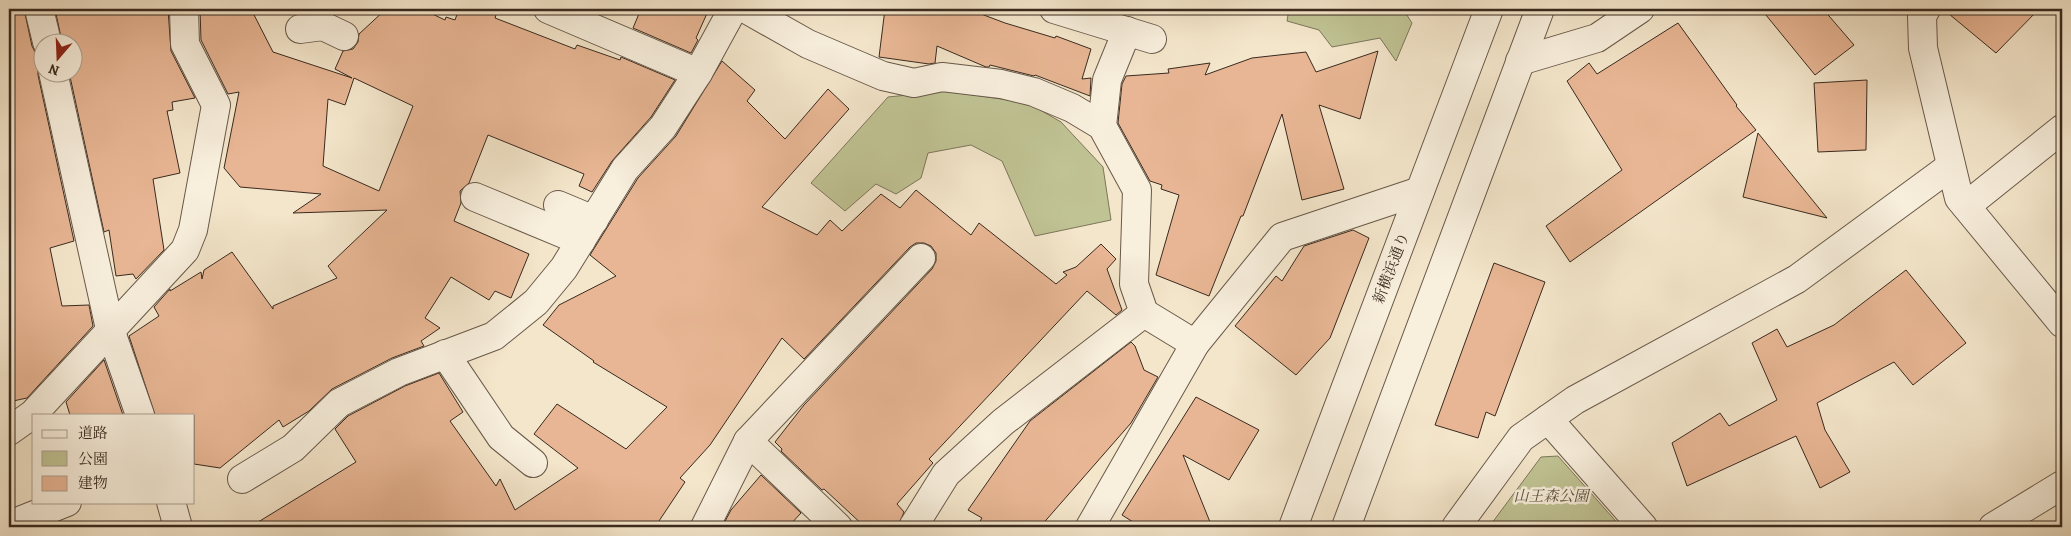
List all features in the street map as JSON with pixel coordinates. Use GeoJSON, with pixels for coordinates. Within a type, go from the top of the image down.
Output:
{"type":"FeatureCollection","features":[{"type":"Feature","properties":{"kind":"street"},"geometry":{"type":"LineString","coordinates":[[39,9],[44,32]]}},
{"type":"Feature","properties":{"kind":"street"},"geometry":{"type":"LineString","coordinates":[[33,414],[185,250],[193,230],[216,105],[185,44],[184,9]]}},
{"type":"Feature","properties":{"kind":"street"},"geometry":{"type":"LineString","coordinates":[[548,9],[698,73]]}},
{"type":"Feature","properties":{"kind":"street"},"geometry":{"type":"LineString","coordinates":[[242,479],[293,448],[339,403],[399,372],[494,336],[536,302],[564,268],[625,169],[663,126],[698,73],[733,9]]}},
{"type":"Feature","properties":{"kind":"street"},"geometry":{"type":"LineString","coordinates":[[746,9],[808,44],[883,76],[914,83],[942,77],[1001,84],[1034,92],[1072,108],[1102,126],[1137,190],[1134,284],[1144,314],[1195,344]]}},
{"type":"Feature","properties":{"kind":"street"},"geometry":{"type":"LineString","coordinates":[[1054,9],[1139,35],[1107,80],[1102,126]]}},
{"type":"Feature","properties":{"kind":"street","name":"新横浜通り"},"geometry":{"type":"LineString","coordinates":[[1293,527],[1490,9]]}},
{"type":"Feature","properties":{"kind":"street"},"geometry":{"type":"LineString","coordinates":[[1346,527],[1540,9]]}},
{"type":"Feature","properties":{"kind":"street"},"geometry":{"type":"LineString","coordinates":[[1520,61],[1597,38],[1640,9]]}},
{"type":"Feature","properties":{"kind":"street"},"geometry":{"type":"LineString","coordinates":[[1926,9],[1922,16],[1924,48],[1960,198],[2062,323]]}},
{"type":"Feature","properties":{"kind":"street"},"geometry":{"type":"LineString","coordinates":[[55,82],[110,329],[140,414]]}},
{"type":"Feature","properties":{"kind":"street"},"geometry":{"type":"LineString","coordinates":[[1966,206],[2062,128]]}},
{"type":"Feature","properties":{"kind":"street"},"geometry":{"type":"LineString","coordinates":[[1456,527],[1521,438],[1575,400],[1797,279],[1951,166]]}},
{"type":"Feature","properties":{"kind":"street"},"geometry":{"type":"LineString","coordinates":[[1090,527],[1195,344],[1282,237],[1420,191]]}},
{"type":"Feature","properties":{"kind":"street"},"geometry":{"type":"LineString","coordinates":[[475,197],[587,231]]}},
{"type":"Feature","properties":{"kind":"street"},"geometry":{"type":"LineString","coordinates":[[558,205],[587,231]]}},
{"type":"Feature","properties":{"kind":"street"},"geometry":{"type":"LineString","coordinates":[[705,527],[748,441],[921,258]]}},
{"type":"Feature","properties":{"kind":"street"},"geometry":{"type":"LineString","coordinates":[[913,527],[946,474],[1003,422],[1144,314]]}},
{"type":"Feature","properties":{"kind":"street"},"geometry":{"type":"LineString","coordinates":[[445,354],[501,437],[533,463]]}},
{"type":"Feature","properties":{"kind":"street"},"geometry":{"type":"LineString","coordinates":[[9,431],[32,415]]}},
{"type":"Feature","properties":{"kind":"street"},"geometry":{"type":"LineString","coordinates":[[1548,419],[1643,527]]}},
{"type":"Feature","properties":{"kind":"street"},"geometry":{"type":"LineString","coordinates":[[748,441],[838,527]]}},
{"type":"Feature","properties":{"kind":"street"},"geometry":{"type":"LineString","coordinates":[[1993,527],[2062,485]]}},
{"type":"Feature","properties":{"kind":"street"},"geometry":{"type":"LineString","coordinates":[[22,520],[62,504]]}},
{"type":"Feature","properties":{"kind":"street"},"geometry":{"type":"LineString","coordinates":[[172,504],[178,527]]}},
{"type":"Feature","properties":{"kind":"green space"},"geometry":{"type":"Polygon","coordinates":[[[1289,9],[1403,9],[1412,23],[1396,61],[1380,38],[1332,47],[1319,30],[1287,21],[1289,9]]]}},
{"type":"Feature","properties":{"kind":"green space"},"geometry":{"type":"Polygon","coordinates":[[[947,91],[1028,103],[1061,122],[1103,167],[1111,220],[1035,236],[1002,161],[971,145],[928,153],[921,178],[896,194],[876,184],[845,211],[811,183],[888,97],[947,91]]]}},
{"type":"Feature","properties":{"kind":"green space","name":"山王森公園"},"geometry":{"type":"Polygon","coordinates":[[[1558,456],[1621,527],[1489,527],[1541,457],[1558,456]]]}},
{"type":"Feature","properties":{"kind":"building"},"geometry":{"type":"Polygon","coordinates":[[[9,9],[24,9],[32,46],[32,82],[40,82],[74,241],[50,248],[62,306],[89,305],[93,326],[27,398],[13,401],[9,356],[9,9]]]}},
{"type":"Feature","properties":{"kind":"building"},"geometry":{"type":"Polygon","coordinates":[[[55,9],[168,9],[171,51],[195,98],[172,102],[173,110],[167,111],[180,173],[153,179],[164,250],[136,279],[133,274],[116,276],[109,230],[104,232],[71,82],[82,82],[82,32],[60,32],[55,9]]]}},
{"type":"Feature","properties":{"kind":"building"},"geometry":{"type":"Polygon","coordinates":[[[200,9],[251,9],[273,52],[352,78],[335,69],[343,51],[353,49],[358,42],[359,34],[386,9],[422,9],[445,20],[446,17],[455,20],[459,9],[498,9],[495,18],[575,49],[577,45],[620,60],[621,57],[675,80],[651,117],[612,161],[592,192],[579,186],[584,174],[488,135],[469,183],[460,191],[461,203],[454,221],[529,254],[511,298],[495,291],[489,300],[451,277],[425,318],[440,328],[421,341],[424,346],[392,358],[332,389],[309,411],[283,427],[279,420],[220,468],[195,464],[195,414],[155,414],[129,336],[159,316],[154,307],[170,289],[170,291],[201,272],[202,279],[204,270],[232,252],[273,309],[273,306],[337,278],[328,266],[387,210],[293,213],[321,194],[240,187],[224,168],[239,92],[228,94],[201,40],[200,9]],[[354,78],[345,105],[328,99],[323,166],[379,191],[413,106],[354,78]]]}},
{"type":"Feature","properties":{"kind":"building"},"geometry":{"type":"Polygon","coordinates":[[[641,9],[709,9],[696,38],[698,40],[691,53],[633,28],[641,9]]]}},
{"type":"Feature","properties":{"kind":"building"},"geometry":{"type":"Polygon","coordinates":[[[885,9],[968,9],[1005,23],[1055,38],[1056,36],[1091,49],[1082,79],[1091,78],[1090,96],[1035,75],[990,65],[986,67],[937,46],[935,63],[929,64],[879,57],[885,9]]]}},
{"type":"Feature","properties":{"kind":"building"},"geometry":{"type":"Polygon","coordinates":[[[1761,9],[1823,9],[1854,45],[1815,75],[1761,9]]]}},
{"type":"Feature","properties":{"kind":"building"},"geometry":{"type":"Polygon","coordinates":[[[1943,9],[2039,9],[1996,53],[1943,9]]]}},
{"type":"Feature","properties":{"kind":"building"},"geometry":{"type":"Polygon","coordinates":[[[1678,23],[1736,106],[1756,130],[1570,262],[1546,226],[1622,170],[1567,81],[1589,63],[1597,74],[1678,23]]]}},
{"type":"Feature","properties":{"kind":"building"},"geometry":{"type":"Polygon","coordinates":[[[1378,51],[1360,119],[1319,105],[1344,189],[1302,200],[1282,114],[1243,216],[1241,216],[1209,296],[1156,275],[1179,195],[1161,189],[1162,185],[1150,181],[1118,123],[1122,84],[1126,76],[1169,73],[1168,69],[1210,63],[1205,75],[1252,58],[1306,52],[1316,72],[1378,51]]]}},
{"type":"Feature","properties":{"kind":"building"},"geometry":{"type":"Polygon","coordinates":[[[722,61],[755,90],[747,101],[785,139],[828,89],[849,109],[762,207],[817,235],[830,220],[842,231],[881,194],[900,208],[916,190],[971,235],[979,223],[1056,284],[1067,275],[1063,272],[1076,267],[1101,244],[1116,259],[1107,269],[1122,310],[1116,315],[1087,291],[929,459],[933,463],[897,504],[904,512],[898,527],[865,527],[824,489],[822,490],[781,451],[782,449],[775,442],[804,405],[932,269],[936,261],[936,253],[931,246],[924,243],[916,243],[910,247],[804,359],[782,338],[710,445],[680,478],[685,482],[655,527],[250,527],[356,462],[335,429],[348,416],[405,386],[439,373],[463,412],[450,421],[496,486],[500,479],[515,510],[578,468],[534,434],[557,404],[626,449],[667,407],[593,362],[543,325],[559,305],[616,276],[590,255],[638,178],[676,136],[722,61]]]}},
{"type":"Feature","properties":{"kind":"building"},"geometry":{"type":"Polygon","coordinates":[[[1867,80],[1866,150],[1818,152],[1814,83],[1867,80]]]}},
{"type":"Feature","properties":{"kind":"building"},"geometry":{"type":"Polygon","coordinates":[[[1758,133],[1827,218],[1743,197],[1758,133]]]}},
{"type":"Feature","properties":{"kind":"building"},"geometry":{"type":"Polygon","coordinates":[[[1353,230],[1369,238],[1330,338],[1296,375],[1235,326],[1276,276],[1282,281],[1304,246],[1353,230]]]}},
{"type":"Feature","properties":{"kind":"building"},"geometry":{"type":"Polygon","coordinates":[[[1494,263],[1545,282],[1495,416],[1486,412],[1478,438],[1435,425],[1494,263]]]}},
{"type":"Feature","properties":{"kind":"building"},"geometry":{"type":"Polygon","coordinates":[[[1906,270],[1966,343],[1913,385],[1894,362],[1817,403],[1825,430],[1850,472],[1820,488],[1796,436],[1687,486],[1672,443],[1720,413],[1729,426],[1777,400],[1752,343],[1777,329],[1787,347],[1834,325],[1906,270]]]}},
{"type":"Feature","properties":{"kind":"building"},"geometry":{"type":"Polygon","coordinates":[[[1131,342],[1135,346],[1144,370],[1158,377],[1131,423],[1040,527],[976,527],[982,518],[968,510],[1030,421],[1131,342]]]}},
{"type":"Feature","properties":{"kind":"building"},"geometry":{"type":"Polygon","coordinates":[[[104,360],[123,414],[70,414],[66,402],[104,360]]]}},
{"type":"Feature","properties":{"kind":"building"},"geometry":{"type":"Polygon","coordinates":[[[1196,397],[1259,430],[1229,480],[1183,455],[1212,527],[1141,527],[1122,515],[1196,397]]]}},
{"type":"Feature","properties":{"kind":"building"},"geometry":{"type":"Polygon","coordinates":[[[761,475],[801,513],[788,527],[722,527],[731,510],[761,475]]]}}]}
